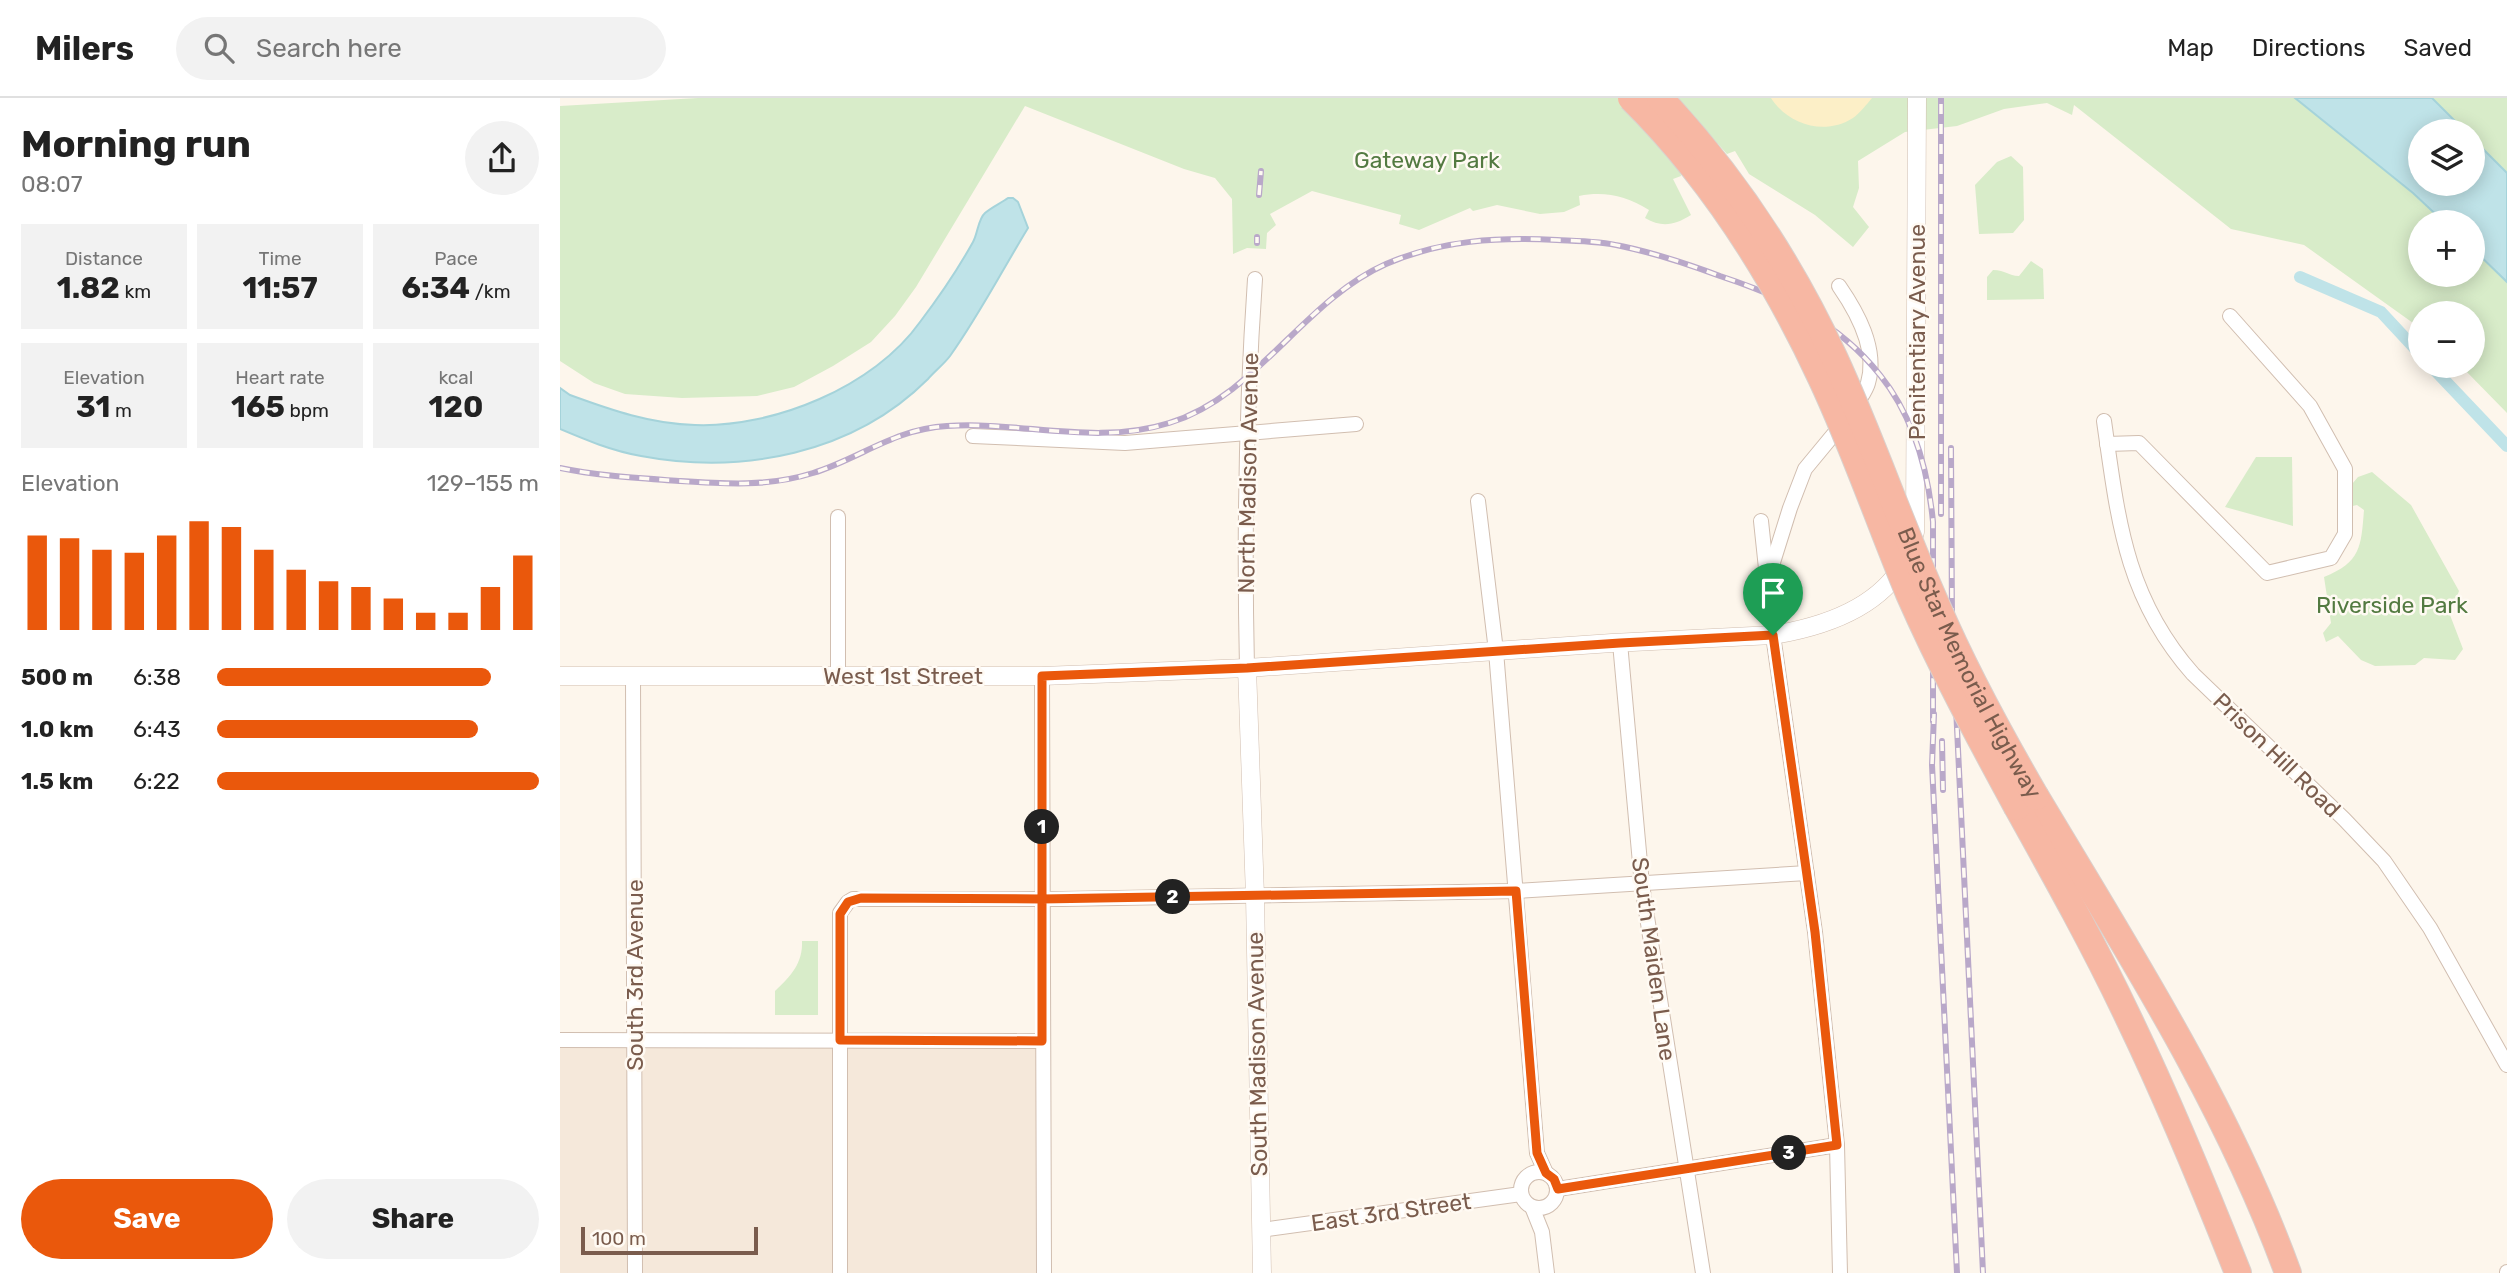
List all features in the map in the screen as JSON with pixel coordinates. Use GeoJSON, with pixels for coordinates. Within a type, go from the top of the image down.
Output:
{"type":"FeatureCollection","features":[{"type":"Feature","properties":{"kind":"highway","name":"Blue Star Memorial Highway"},"geometry":{"type":"LineString","coordinates":[[1631,98],[1708,187],[1773,284],[1822,380],[1900,572],[1945,672],[2026,802],[2159,1002],[2247,1172],[2287,1268]]}},
{"type":"Feature","properties":{"kind":"highway","name":"Blue Star Memorial Highway"},"geometry":{"type":"LineString","coordinates":[[1660,98],[1742,198],[1800,289],[1835,359],[1943,620],[2081,923],[2134,1028],[2188,1148],[2238,1273]]}},
{"type":"Feature","properties":{"kind":"street","name":"Penitentiary Avenue"},"geometry":{"type":"LineString","coordinates":[[1904,564],[1916,522],[1917,98]]}},
{"type":"Feature","properties":{"kind":"street","name":"North Madison Avenue"},"geometry":{"type":"LineString","coordinates":[[1247,668],[1246,433],[1255,279]]}},
{"type":"Feature","properties":{"kind":"street"},"geometry":{"type":"LineString","coordinates":[[1768,583],[1776,549],[1805,469],[1855,407],[1868,382],[1870,348],[1854,308],[1839,286]]}},
{"type":"Feature","properties":{"kind":"street"},"geometry":{"type":"LineString","coordinates":[[2107,444],[2139,443],[2267,573],[2331,558],[2345,534],[2345,468],[2310,407],[2230,316]]}},
{"type":"Feature","properties":{"kind":"street","name":"Prison Hill Road"},"geometry":{"type":"LineString","coordinates":[[2104,421],[2120,527],[2128,561],[2162,634],[2193,674],[2384,861],[2431,928],[2507,1065]]}},
{"type":"Feature","properties":{"kind":"street"},"geometry":{"type":"LineString","coordinates":[[973,436],[1125,443],[1356,424]]}},
{"type":"Feature","properties":{"kind":"street"},"geometry":{"type":"LineString","coordinates":[[1478,501],[1496,651],[1537,1153],[1546,1173],[1554,1179],[1558,1189],[1556,1199],[1549,1206],[1538,1209],[1527,1204],[1521,1194],[1522,1184],[1537,1153]]}},
{"type":"Feature","properties":{"kind":"street"},"geometry":{"type":"LineString","coordinates":[[838,517],[838,676]]}},
{"type":"Feature","properties":{"kind":"street"},"geometry":{"type":"LineString","coordinates":[[1761,521],[1773,635],[1807,873],[1837,1145],[1840,1273]]}},
{"type":"Feature","properties":{"kind":"street","name":"West 1st Street"},"geometry":{"type":"LineString","coordinates":[[560,676],[1042,676],[1247,668],[1773,635],[1814,627],[1854,609],[1883,589],[1904,564]]}},
{"type":"Feature","properties":{"kind":"street","name":"South Maiden Lane"},"geometry":{"type":"LineString","coordinates":[[1620,643],[1642,885],[1703,1273]]}},
{"type":"Feature","properties":{"kind":"street","name":"South Madison Avenue"},"geometry":{"type":"LineString","coordinates":[[1247,668],[1255,896],[1262,1273]]}},
{"type":"Feature","properties":{"kind":"street","name":"South 3rd Avenue"},"geometry":{"type":"LineString","coordinates":[[633,676],[635,1273]]}},
{"type":"Feature","properties":{"kind":"street"},"geometry":{"type":"LineString","coordinates":[[1042,676],[1044,1273]]}},
{"type":"Feature","properties":{"kind":"street"},"geometry":{"type":"LineString","coordinates":[[840,1273],[840,914],[842,907],[848,902],[861,898],[1042,899],[1516,891],[1807,873]]}},
{"type":"Feature","properties":{"kind":"street"},"geometry":{"type":"LineString","coordinates":[[560,1040],[1042,1041]]}},
{"type":"Feature","properties":{"kind":"street"},"geometry":{"type":"LineString","coordinates":[[1558,1189],[1837,1145]]}},
{"type":"Feature","properties":{"kind":"street"},"geometry":{"type":"LineString","coordinates":[[1527,1176],[1536,1172],[1546,1173]]}},
{"type":"Feature","properties":{"kind":"street","name":"East 3rd Street"},"geometry":{"type":"LineString","coordinates":[[1261,1230],[1521,1194]]}},
{"type":"Feature","properties":{"kind":"street"},"geometry":{"type":"LineString","coordinates":[[1542,1232],[1549,1206]]}},
{"type":"Feature","properties":{"kind":"street"},"geometry":{"type":"LineString","coordinates":[[1532,1207],[1542,1232],[1547,1273]]}},
{"type":"Feature","properties":{"kind":"shaded area"},"geometry":{"type":"Polygon","coordinates":[[[560,1040],[1043,1041],[1044,1273],[560,1273],[560,1040]]]}},
{"type":"Feature","properties":{"kind":"green space","name":"Gateway Park"},"geometry":{"type":"Polygon","coordinates":[[[698,98],[2295,98],[2408,189],[2408,196],[2416,196],[2431,210],[2408,210],[2408,287],[2485,287],[2485,261],[2507,282],[2507,413],[2473,378],[2485,378],[2485,301],[2408,301],[2408,319],[2304,245],[2231,229],[2074,105],[2072,115],[2047,103],[2004,109],[1957,126],[1905,132],[1858,161],[1859,188],[1853,207],[1869,227],[1853,247],[1815,215],[1749,174],[1735,151],[1727,154],[1718,144],[1704,140],[1677,157],[1681,176],[1673,179],[1691,215],[1674,223],[1651,221],[1645,218],[1649,210],[1640,205],[1624,198],[1598,194],[1579,196],[1580,205],[1564,212],[1540,214],[1497,205],[1473,211],[1470,208],[1419,230],[1399,224],[1401,215],[1312,191],[1270,214],[1276,225],[1267,233],[1266,249],[1247,248],[1233,254],[1232,199],[1215,178],[1184,169],[1025,106],[916,287],[895,316],[871,342],[794,387],[757,396],[682,398],[625,394],[594,383],[560,361],[560,106],[698,98]]]}},
{"type":"Feature","properties":{"kind":"green space"},"geometry":{"type":"Polygon","coordinates":[[[2431,98],[2507,98],[2507,176],[2485,153],[2485,119],[2451,119],[2431,98]]]}},
{"type":"Feature","properties":{"kind":"green space"},"geometry":{"type":"Polygon","coordinates":[[[2011,156],[2023,167],[2024,220],[2013,233],[1979,234],[1975,185],[1997,162],[2011,156]]]}},
{"type":"Feature","properties":{"kind":"green space"},"geometry":{"type":"Polygon","coordinates":[[[2031,261],[2043,269],[2044,299],[1987,300],[1987,277],[1993,270],[2019,276],[2031,261]]]}},
{"type":"Feature","properties":{"kind":"green space"},"geometry":{"type":"Polygon","coordinates":[[[2256,457],[2292,457],[2293,526],[2225,507],[2256,457]]]}},
{"type":"Feature","properties":{"kind":"green space","name":"Riverside Park"},"geometry":{"type":"Polygon","coordinates":[[[2372,472],[2411,505],[2459,591],[2450,615],[2463,649],[2455,660],[2424,658],[2415,665],[2375,666],[2361,660],[2338,636],[2326,642],[2323,633],[2331,623],[2324,577],[2352,559],[2362,534],[2364,510],[2357,505],[2348,507],[2347,490],[2358,477],[2372,472]]]}},
{"type":"Feature","properties":{"kind":"green space"},"geometry":{"type":"Polygon","coordinates":[[[802,941],[818,941],[818,1015],[775,1015],[775,991],[795,969],[802,941]]]}},
{"type":"Feature","properties":{"kind":"sand"},"geometry":{"type":"Polygon","coordinates":[[[1771,98],[1872,98],[1853,118],[1831,126],[1819,127],[1797,121],[1787,115],[1771,98]]]}},
{"type":"Feature","properties":{"kind":"water"},"geometry":{"type":"Polygon","coordinates":[[[2295,98],[2432,98],[2453,119],[2408,119],[2408,189],[2295,98]]]}},
{"type":"Feature","properties":{"kind":"water"},"geometry":{"type":"Polygon","coordinates":[[[2485,151],[2507,173],[2507,282],[2485,261],[2485,210],[2431,210],[2416,196],[2485,196],[2485,151]]]}},
{"type":"Feature","properties":{"kind":"water"},"geometry":{"type":"Polygon","coordinates":[[[1008,198],[1018,202],[1028,228],[970,325],[950,356],[928,379],[898,405],[866,425],[831,441],[794,453],[718,463],[630,454],[560,429],[560,388],[570,395],[631,415],[695,425],[757,419],[820,399],[876,366],[900,345],[955,273],[973,242],[983,216],[1008,198]]]}},
{"type":"Feature","properties":{"kind":"waterway"},"geometry":{"type":"LineString","coordinates":[[2300,277],[2381,312],[2408,341]]}},
{"type":"Feature","properties":{"kind":"waterway"},"geometry":{"type":"LineString","coordinates":[[2442,378],[2507,446]]}},
{"type":"Feature","properties":{"kind":"railway"},"geometry":{"type":"LineString","coordinates":[[1941,98],[1941,514]]}},
{"type":"Feature","properties":{"kind":"railway"},"geometry":{"type":"LineString","coordinates":[[1259,195],[1261,171]]}},
{"type":"Feature","properties":{"kind":"railway"},"geometry":{"type":"LineString","coordinates":[[1257,237],[1257,243]]}},
{"type":"Feature","properties":{"kind":"railway"},"geometry":{"type":"LineString","coordinates":[[560,468],[604,475],[679,481],[780,481],[830,467],[894,438],[928,428],[975,425],[1086,433],[1142,430],[1169,423],[1200,410],[1228,392],[1329,301],[1356,280],[1386,264],[1449,245],[1491,240],[1535,239],[1613,244],[1683,263],[1743,284],[1808,313],[1846,340],[1892,391],[1917,444],[1931,502],[1933,721]]}},
{"type":"Feature","properties":{"kind":"railway"},"geometry":{"type":"LineString","coordinates":[[1951,448],[1952,623],[1983,1273]]}},
{"type":"Feature","properties":{"kind":"railway"},"geometry":{"type":"LineString","coordinates":[[1934,714],[1932,765],[1957,1273]]}},
{"type":"Feature","properties":{"kind":"railway"},"geometry":{"type":"LineString","coordinates":[[1942,741],[1943,790]]}},
{"type":"Feature","properties":{"kind":"route"},"geometry":{"type":"LineString","coordinates":[[1773,635],[1247,668],[1042,676],[1042,899],[861,898],[848,902],[842,907],[840,914],[840,1040],[1042,1041],[1042,899],[1516,891],[1537,1153],[1546,1173],[1554,1179],[1558,1189],[1837,1145],[1815,932],[1773,635]]}}]}
